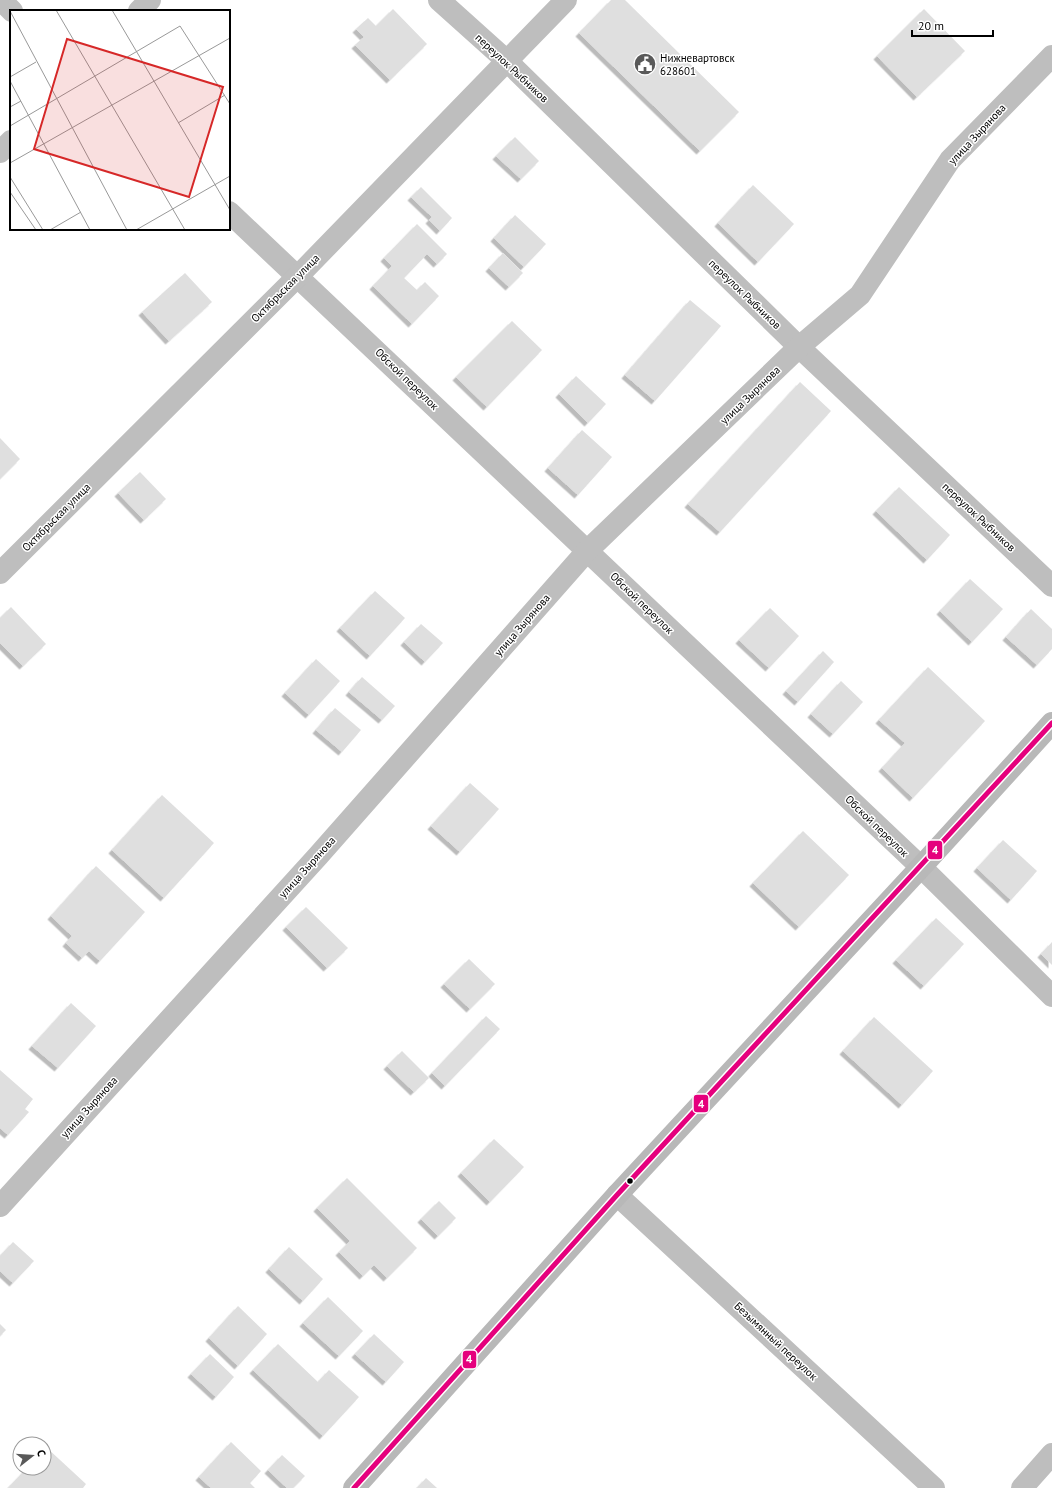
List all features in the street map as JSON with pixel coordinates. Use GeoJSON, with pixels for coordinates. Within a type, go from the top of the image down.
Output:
{"type":"FeatureCollection","features":[{"type":"Feature","properties":{"kind":"main road"},"geometry":{"type":"LineString","coordinates":[[354,1488],[617,1194],[921,867],[1052,723]]}},
{"type":"Feature","properties":{"kind":"street"},"geometry":{"type":"LineString","coordinates":[[1,0],[11,10]]}},
{"type":"Feature","properties":{"kind":"street"},"geometry":{"type":"LineString","coordinates":[[140,10],[150,0]]}},
{"type":"Feature","properties":{"kind":"street","name":"переулок Рыбников"},"geometry":{"type":"LineString","coordinates":[[439,0],[507,61],[799,347],[1052,586]]}},
{"type":"Feature","properties":{"kind":"street","name":"Октябрьская улица"},"geometry":{"type":"LineString","coordinates":[[0,573],[298,276],[566,0]]}},
{"type":"Feature","properties":{"kind":"street","name":"улица Зырянова"},"geometry":{"type":"LineString","coordinates":[[0,1206],[318,856],[587,551],[799,347],[860,295],[950,160],[1052,56]]}},
{"type":"Feature","properties":{"kind":"street"},"geometry":{"type":"LineString","coordinates":[[0,152],[10,142]]}},
{"type":"Feature","properties":{"kind":"street","name":"Обской переулок"},"geometry":{"type":"LineString","coordinates":[[230,213],[921,867],[1052,996]]}},
{"type":"Feature","properties":{"kind":"street","name":"Безымянный переулок"},"geometry":{"type":"LineString","coordinates":[[617,1194],[934,1488]]}},
{"type":"Feature","properties":{"kind":"street"},"geometry":{"type":"LineString","coordinates":[[1022,1488],[1052,1454]]}},
{"type":"Feature","properties":{"kind":"building"},"geometry":{"type":"Polygon","coordinates":[[[611,0],[625,0],[739,112],[700,151],[579,33],[611,0]]]}},
{"type":"Feature","properties":{"kind":"building"},"geometry":{"type":"Polygon","coordinates":[[[393,9],[427,44],[390,80],[355,45],[364,37],[356,29],[368,18],[376,26],[393,9]]]}},
{"type":"Feature","properties":{"kind":"building"},"geometry":{"type":"Polygon","coordinates":[[[924,9],[965,51],[917,97],[877,56],[924,9]]]}},
{"type":"Feature","properties":{"kind":"building"},"geometry":{"type":"Polygon","coordinates":[[[515,137],[539,161],[521,179],[496,156],[515,137]]]}},
{"type":"Feature","properties":{"kind":"building"},"geometry":{"type":"Polygon","coordinates":[[[753,185],[794,224],[758,262],[718,223],[753,185]]]}},
{"type":"Feature","properties":{"kind":"building"},"geometry":{"type":"Polygon","coordinates":[[[421,187],[452,218],[440,231],[429,220],[432,217],[411,197],[421,187]]]}},
{"type":"Feature","properties":{"kind":"building"},"geometry":{"type":"Polygon","coordinates":[[[515,215],[546,244],[524,267],[494,238],[515,215]]]}},
{"type":"Feature","properties":{"kind":"building"},"geometry":{"type":"Polygon","coordinates":[[[417,224],[447,254],[437,264],[427,254],[404,278],[417,290],[425,282],[439,296],[412,324],[373,286],[392,266],[384,258],[417,224]]]}},
{"type":"Feature","properties":{"kind":"building"},"geometry":{"type":"Polygon","coordinates":[[[503,253],[523,273],[509,287],[489,268],[503,253]]]}},
{"type":"Feature","properties":{"kind":"building"},"geometry":{"type":"Polygon","coordinates":[[[185,273],[212,302],[169,341],[142,312],[185,273]]]}},
{"type":"Feature","properties":{"kind":"building"},"geometry":{"type":"Polygon","coordinates":[[[690,300],[721,326],[655,401],[625,375],[690,300]]]}},
{"type":"Feature","properties":{"kind":"building"},"geometry":{"type":"Polygon","coordinates":[[[512,321],[542,350],[487,407],[456,377],[512,321]]]}},
{"type":"Feature","properties":{"kind":"building"},"geometry":{"type":"Polygon","coordinates":[[[576,376],[606,404],[588,423],[559,394],[576,376]]]}},
{"type":"Feature","properties":{"kind":"building"},"geometry":{"type":"Polygon","coordinates":[[[800,382],[831,411],[720,532],[688,504],[800,382]]]}},
{"type":"Feature","properties":{"kind":"building"},"geometry":{"type":"Polygon","coordinates":[[[582,430],[612,457],[578,495],[548,468],[582,430]]]}},
{"type":"Feature","properties":{"kind":"building"},"geometry":{"type":"Polygon","coordinates":[[[0,438],[20,459],[0,479],[0,438]]]}},
{"type":"Feature","properties":{"kind":"building"},"geometry":{"type":"Polygon","coordinates":[[[140,472],[166,499],[144,520],[118,493],[140,472]]]}},
{"type":"Feature","properties":{"kind":"building"},"geometry":{"type":"Polygon","coordinates":[[[899,487],[950,535],[927,560],[876,511],[899,487]]]}},
{"type":"Feature","properties":{"kind":"building"},"geometry":{"type":"Polygon","coordinates":[[[970,579],[1003,609],[972,642],[940,611],[970,579]]]}},
{"type":"Feature","properties":{"kind":"building"},"geometry":{"type":"Polygon","coordinates":[[[375,591],[405,618],[370,656],[340,628],[375,591]]]}},
{"type":"Feature","properties":{"kind":"building"},"geometry":{"type":"Polygon","coordinates":[[[11,607],[46,644],[23,666],[0,643],[0,618],[11,607]]]}},
{"type":"Feature","properties":{"kind":"building"},"geometry":{"type":"Polygon","coordinates":[[[770,608],[799,636],[769,668],[739,640],[770,608]]]}},
{"type":"Feature","properties":{"kind":"building"},"geometry":{"type":"Polygon","coordinates":[[[1031,609],[1052,629],[1052,649],[1037,665],[1006,637],[1031,609]]]}},
{"type":"Feature","properties":{"kind":"building"},"geometry":{"type":"Polygon","coordinates":[[[421,624],[443,643],[425,662],[404,642],[421,624]]]}},
{"type":"Feature","properties":{"kind":"building"},"geometry":{"type":"Polygon","coordinates":[[[823,651],[834,662],[798,702],[786,691],[823,651]]]}},
{"type":"Feature","properties":{"kind":"building"},"geometry":{"type":"Polygon","coordinates":[[[316,659],[340,681],[309,715],[285,693],[316,659]]]}},
{"type":"Feature","properties":{"kind":"building"},"geometry":{"type":"Polygon","coordinates":[[[928,667],[985,721],[913,798],[882,768],[905,743],[879,720],[928,667]]]}},
{"type":"Feature","properties":{"kind":"building"},"geometry":{"type":"Polygon","coordinates":[[[362,677],[395,706],[382,720],[349,692],[362,677]]]}},
{"type":"Feature","properties":{"kind":"building"},"geometry":{"type":"Polygon","coordinates":[[[841,681],[863,702],[833,734],[811,714],[841,681]]]}},
{"type":"Feature","properties":{"kind":"building"},"geometry":{"type":"Polygon","coordinates":[[[335,708],[361,730],[342,752],[316,730],[335,708]]]}},
{"type":"Feature","properties":{"kind":"building"},"geometry":{"type":"Polygon","coordinates":[[[470,783],[499,809],[460,852],[431,826],[470,783]]]}},
{"type":"Feature","properties":{"kind":"building"},"geometry":{"type":"Polygon","coordinates":[[[162,795],[214,843],[164,898],[112,850],[162,795]]]}},
{"type":"Feature","properties":{"kind":"building"},"geometry":{"type":"Polygon","coordinates":[[[803,831],[849,875],[799,927],[753,883],[803,831]]]}},
{"type":"Feature","properties":{"kind":"building"},"geometry":{"type":"Polygon","coordinates":[[[1003,840],[1037,871],[1011,900],[977,868],[1003,840]]]}},
{"type":"Feature","properties":{"kind":"building"},"geometry":{"type":"Polygon","coordinates":[[[96,866],[145,912],[100,961],[89,951],[82,958],[66,943],[72,936],[51,916],[96,866]]]}},
{"type":"Feature","properties":{"kind":"building"},"geometry":{"type":"Polygon","coordinates":[[[306,907],[348,948],[327,968],[286,927],[306,907]]]}},
{"type":"Feature","properties":{"kind":"building"},"geometry":{"type":"Polygon","coordinates":[[[936,918],[964,944],[924,986],[896,960],[936,918]]]}},
{"type":"Feature","properties":{"kind":"building"},"geometry":{"type":"Polygon","coordinates":[[[1052,942],[1052,965],[1041,954],[1052,942]]]}},
{"type":"Feature","properties":{"kind":"building"},"geometry":{"type":"Polygon","coordinates":[[[469,959],[495,984],[470,1009],[444,984],[469,959]]]}},
{"type":"Feature","properties":{"kind":"building"},"geometry":{"type":"Polygon","coordinates":[[[71,1003],[96,1026],[58,1068],[32,1046],[71,1003]]]}},
{"type":"Feature","properties":{"kind":"building"},"geometry":{"type":"Polygon","coordinates":[[[486,1016],[500,1029],[445,1086],[432,1073],[486,1016]]]}},
{"type":"Feature","properties":{"kind":"building"},"geometry":{"type":"Polygon","coordinates":[[[874,1017],[933,1071],[902,1105],[843,1051],[874,1017]]]}},
{"type":"Feature","properties":{"kind":"building"},"geometry":{"type":"Polygon","coordinates":[[[402,1051],[429,1078],[414,1092],[387,1066],[402,1051]]]}},
{"type":"Feature","properties":{"kind":"building"},"geometry":{"type":"Polygon","coordinates":[[[0,1070],[33,1099],[25,1109],[29,1112],[8,1135],[0,1128],[0,1070]]]}},
{"type":"Feature","properties":{"kind":"building"},"geometry":{"type":"Polygon","coordinates":[[[494,1139],[524,1167],[490,1202],[461,1173],[494,1139]]]}},
{"type":"Feature","properties":{"kind":"building"},"geometry":{"type":"Polygon","coordinates":[[[347,1178],[417,1248],[387,1278],[374,1265],[363,1276],[339,1252],[350,1241],[317,1208],[347,1178]]]}},
{"type":"Feature","properties":{"kind":"building"},"geometry":{"type":"Polygon","coordinates":[[[439,1201],[456,1218],[438,1236],[421,1219],[439,1201]]]}},
{"type":"Feature","properties":{"kind":"building"},"geometry":{"type":"Polygon","coordinates":[[[13,1242],[34,1261],[13,1283],[0,1271],[0,1256],[13,1242]]]}},
{"type":"Feature","properties":{"kind":"building"},"geometry":{"type":"Polygon","coordinates":[[[289,1247],[323,1279],[303,1301],[269,1269],[289,1247]]]}},
{"type":"Feature","properties":{"kind":"building"},"geometry":{"type":"Polygon","coordinates":[[[328,1297],[363,1331],[339,1356],[303,1323],[328,1297]]]}},
{"type":"Feature","properties":{"kind":"building"},"geometry":{"type":"Polygon","coordinates":[[[238,1306],[267,1334],[238,1366],[209,1338],[238,1306]]]}},
{"type":"Feature","properties":{"kind":"building"},"geometry":{"type":"Polygon","coordinates":[[[0,1324],[6,1330],[0,1336],[0,1324]]]}},
{"type":"Feature","properties":{"kind":"building"},"geometry":{"type":"Polygon","coordinates":[[[374,1334],[404,1362],[386,1382],[355,1354],[374,1334]]]}},
{"type":"Feature","properties":{"kind":"building"},"geometry":{"type":"Polygon","coordinates":[[[278,1344],[318,1382],[329,1370],[359,1397],[323,1436],[253,1370],[278,1344]]]}},
{"type":"Feature","properties":{"kind":"building"},"geometry":{"type":"Polygon","coordinates":[[[210,1354],[234,1377],[216,1397],[191,1374],[210,1354]]]}},
{"type":"Feature","properties":{"kind":"building"},"geometry":{"type":"Polygon","coordinates":[[[231,1442],[261,1471],[250,1483],[255,1488],[211,1488],[199,1477],[231,1442]]]}},
{"type":"Feature","properties":{"kind":"building"},"geometry":{"type":"Polygon","coordinates":[[[52,1453],[86,1484],[83,1488],[8,1488],[19,1476],[52,1476],[52,1453]]]}},
{"type":"Feature","properties":{"kind":"building"},"geometry":{"type":"Polygon","coordinates":[[[282,1455],[305,1476],[293,1488],[287,1488],[268,1470],[282,1455]]]}},
{"type":"Feature","properties":{"kind":"building"},"geometry":{"type":"Polygon","coordinates":[[[426,1478],[437,1488],[417,1488],[426,1478]]]}},
{"type":"Feature","properties":{"kind":"transit line","name":"4"},"geometry":{"type":"LineString","coordinates":[[354,1488],[617,1195],[1052,723]]}},
{"type":"Feature","properties":{"kind":"place","name":"Нижневартовск 628601"},"geometry":{"type":"Point","coordinates":[645,64]}}]}
